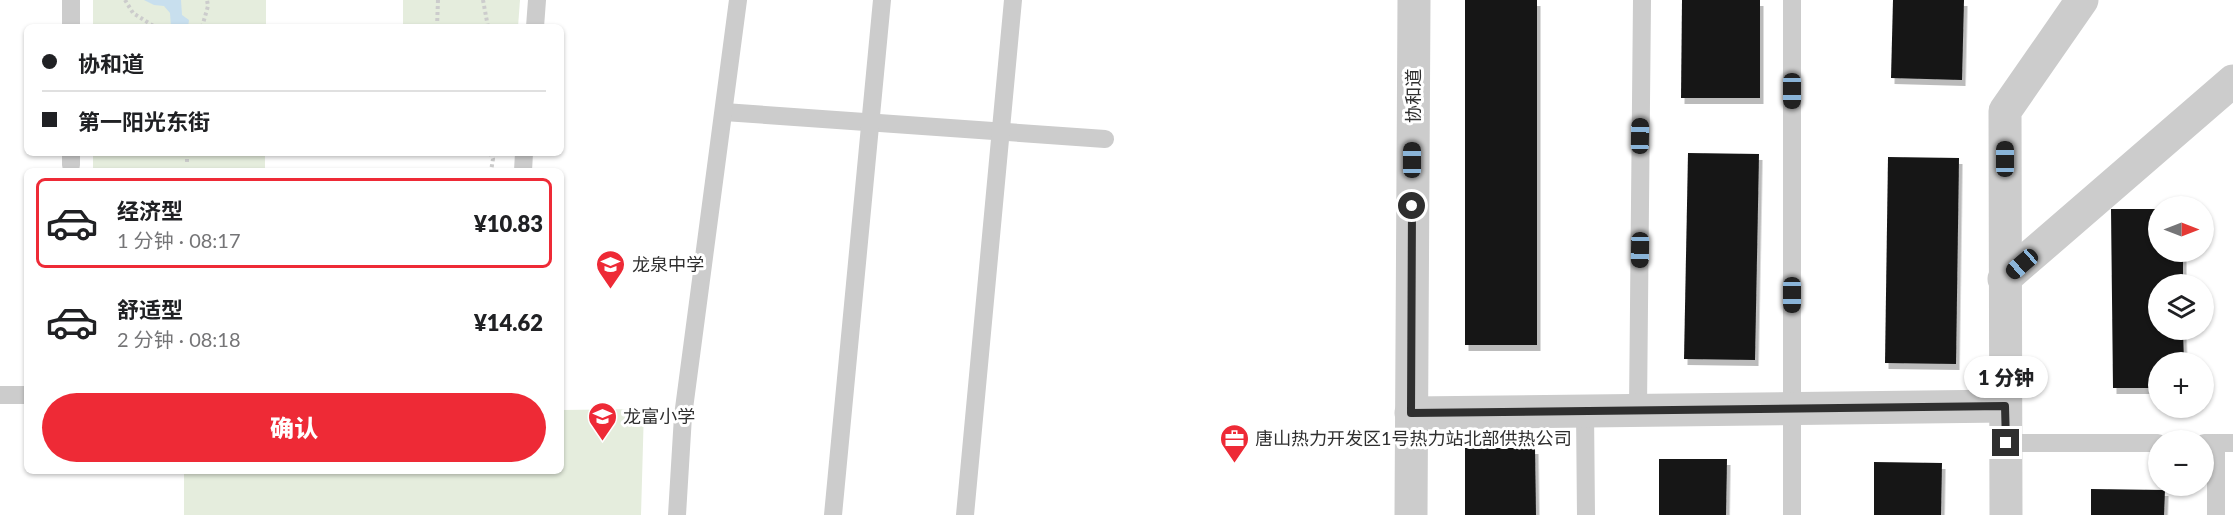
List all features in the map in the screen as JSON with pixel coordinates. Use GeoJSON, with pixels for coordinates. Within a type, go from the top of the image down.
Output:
{"type":"FeatureCollection","features":[{"type":"Feature","properties":{"kind":"street","name":"协和道"},"geometry":{"type":"LineString","coordinates":[[1411,515],[1414,0]]}},
{"type":"Feature","properties":{"kind":"street"},"geometry":{"type":"LineString","coordinates":[[2006,515],[2005,111],[2082,0]]}},
{"type":"Feature","properties":{"kind":"street"},"geometry":{"type":"LineString","coordinates":[[2004,279],[2233,81]]}},
{"type":"Feature","properties":{"kind":"street"},"geometry":{"type":"LineString","coordinates":[[1411,413],[2005,406]]}},
{"type":"Feature","properties":{"kind":"lane"},"geometry":{"type":"LineString","coordinates":[[71,0],[71,24]]}},
{"type":"Feature","properties":{"kind":"lane"},"geometry":{"type":"LineString","coordinates":[[535,24],[537,0]]}},
{"type":"Feature","properties":{"kind":"lane"},"geometry":{"type":"LineString","coordinates":[[677,515],[683,416],[738,0]]}},
{"type":"Feature","properties":{"kind":"lane"},"geometry":{"type":"LineString","coordinates":[[833,515],[882,0]]}},
{"type":"Feature","properties":{"kind":"lane"},"geometry":{"type":"LineString","coordinates":[[965,515],[1013,0]]}},
{"type":"Feature","properties":{"kind":"lane"},"geometry":{"type":"LineString","coordinates":[[1638,410],[1642,0]]}},
{"type":"Feature","properties":{"kind":"lane"},"geometry":{"type":"LineString","coordinates":[[1792,0],[1792,515]]}},
{"type":"Feature","properties":{"kind":"lane"},"geometry":{"type":"LineString","coordinates":[[724,112],[1105,139]]}},
{"type":"Feature","properties":{"kind":"lane"},"geometry":{"type":"LineString","coordinates":[[0,395],[24,394]]}},
{"type":"Feature","properties":{"kind":"lane"},"geometry":{"type":"LineString","coordinates":[[1586,411],[1586,515]]}},
{"type":"Feature","properties":{"kind":"lane"},"geometry":{"type":"LineString","coordinates":[[2006,443],[2148,443]]}},
{"type":"Feature","properties":{"kind":"lane"},"geometry":{"type":"LineString","coordinates":[[2216,515],[2218,443]]}},
{"type":"Feature","properties":{"kind":"path"},"geometry":{"type":"LineString","coordinates":[[125,0],[133,13],[150,24]]}},
{"type":"Feature","properties":{"kind":"path"},"geometry":{"type":"LineString","coordinates":[[203,24],[208,6],[207,0]]}},
{"type":"Feature","properties":{"kind":"path"},"geometry":{"type":"LineString","coordinates":[[437,24],[438,0]]}},
{"type":"Feature","properties":{"kind":"path"},"geometry":{"type":"LineString","coordinates":[[483,0],[487,24]]}},
{"type":"Feature","properties":{"kind":"path"},"geometry":{"type":"LineString","coordinates":[[187,156],[187,165]]}},
{"type":"Feature","properties":{"kind":"green space"},"geometry":{"type":"Polygon","coordinates":[[[93,0],[266,0],[266,24],[93,24],[93,0]]]}},
{"type":"Feature","properties":{"kind":"green space"},"geometry":{"type":"Polygon","coordinates":[[[403,0],[520,0],[518,24],[403,24],[403,0]]]}},
{"type":"Feature","properties":{"kind":"green space"},"geometry":{"type":"Polygon","coordinates":[[[93,156],[265,156],[265,168],[93,168],[93,156]]]}},
{"type":"Feature","properties":{"kind":"green space","name":"龙富小学"},"geometry":{"type":"Polygon","coordinates":[[[644,409],[641,515],[184,515],[184,474],[564,474],[564,410],[644,409]]]}},
{"type":"Feature","properties":{"kind":"water"},"geometry":{"type":"Polygon","coordinates":[[[144,0],[181,0],[182,15],[189,20],[188,24],[171,24],[170,13],[164,6],[154,5],[144,0]]]}},
{"type":"Feature","properties":{"kind":"building"},"geometry":{"type":"Polygon","coordinates":[[[1465,0],[1537,0],[1537,345],[1465,345],[1465,0]]]}},
{"type":"Feature","properties":{"kind":"building"},"geometry":{"type":"Polygon","coordinates":[[[1682,0],[1760,0],[1760,98],[1681,98],[1682,0]]]}},
{"type":"Feature","properties":{"kind":"building"},"geometry":{"type":"Polygon","coordinates":[[[1893,0],[1964,0],[1962,80],[1891,78],[1893,0]]]}},
{"type":"Feature","properties":{"kind":"building"},"geometry":{"type":"Polygon","coordinates":[[[1688,153],[1759,154],[1755,360],[1684,359],[1688,153]]]}},
{"type":"Feature","properties":{"kind":"building"},"geometry":{"type":"Polygon","coordinates":[[[1888,157],[1959,158],[1956,364],[1885,363],[1888,157]]]}},
{"type":"Feature","properties":{"kind":"building"},"geometry":{"type":"Polygon","coordinates":[[[2111,209],[2148,209],[2148,262],[2183,262],[2183,274],[2148,274],[2148,340],[2183,340],[2184,352],[2148,352],[2148,388],[2113,388],[2111,209]]]}},
{"type":"Feature","properties":{"kind":"building"},"geometry":{"type":"Polygon","coordinates":[[[1465,448],[1535,448],[1536,515],[1465,515],[1465,448]]]}},
{"type":"Feature","properties":{"kind":"building"},"geometry":{"type":"Polygon","coordinates":[[[1659,459],[1727,459],[1726,515],[1659,515],[1659,459]]]}},
{"type":"Feature","properties":{"kind":"building"},"geometry":{"type":"Polygon","coordinates":[[[1874,462],[1942,463],[1941,515],[1874,515],[1874,462]]]}},
{"type":"Feature","properties":{"kind":"building"},"geometry":{"type":"Polygon","coordinates":[[[2091,489],[2148,490],[2148,496],[2165,496],[2164,515],[2091,515],[2091,489]]]}},
{"type":"Feature","properties":{"kind":"place","name":"龙泉中学"},"geometry":{"type":"Point","coordinates":[611,290]}},
{"type":"Feature","properties":{"kind":"place","name":"龙富小学"},"geometry":{"type":"Point","coordinates":[602,442]}},
{"type":"Feature","properties":{"kind":"place","name":"唐山热力开发区1号热力站北部供热公司"},"geometry":{"type":"Point","coordinates":[1234,464]}},
{"type":"Feature","properties":{"kind":"route"},"geometry":{"type":"LineString","coordinates":[[1412,206],[1411,413],[2005,406],[2006,443]]}}]}
